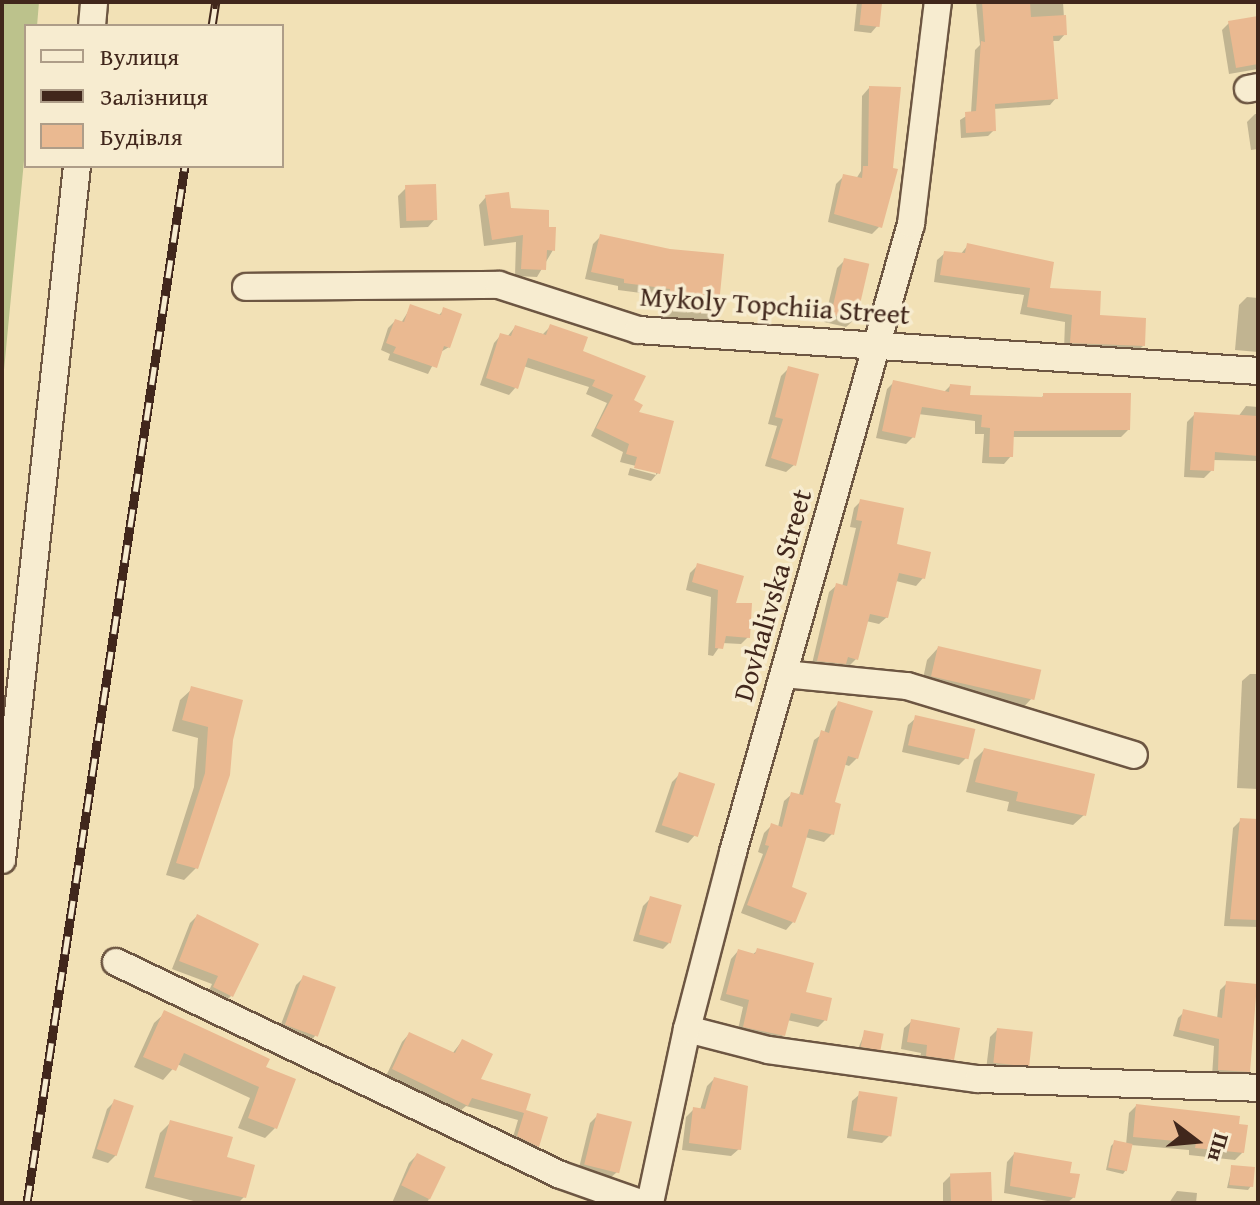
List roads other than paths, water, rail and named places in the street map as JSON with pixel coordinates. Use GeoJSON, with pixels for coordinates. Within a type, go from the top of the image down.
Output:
{"type":"FeatureCollection","features":[{"type":"Feature","properties":{"kind":"street"},"geometry":{"type":"LineString","coordinates":[[92,24],[94,2]]}},
{"type":"Feature","properties":{"kind":"street","name":"Dovhalivska Street"},"geometry":{"type":"LineString","coordinates":[[650,1203],[687,1029],[911,224],[938,2]]}},
{"type":"Feature","properties":{"kind":"street"},"geometry":{"type":"LineString","coordinates":[[2,860],[77,168]]}},
{"type":"Feature","properties":{"kind":"street","name":"Mykoly Topchiia Street"},"geometry":{"type":"LineString","coordinates":[[246,287],[499,285],[638,330],[1258,371]]}},
{"type":"Feature","properties":{"kind":"street"},"geometry":{"type":"LineString","coordinates":[[784,674],[907,686],[1134,755]]}},
{"type":"Feature","properties":{"kind":"street"},"geometry":{"type":"LineString","coordinates":[[116,962],[561,1175],[640,1203]]}},
{"type":"Feature","properties":{"kind":"street"},"geometry":{"type":"LineString","coordinates":[[687,1029],[768,1050],[978,1079],[1258,1088]]}},
{"type":"Feature","properties":{"kind":"railway"},"geometry":{"type":"LineString","coordinates":[[212,24],[216,2]]}},
{"type":"Feature","properties":{"kind":"railway"},"geometry":{"type":"LineString","coordinates":[[27,1203],[185,168]]}}]}
